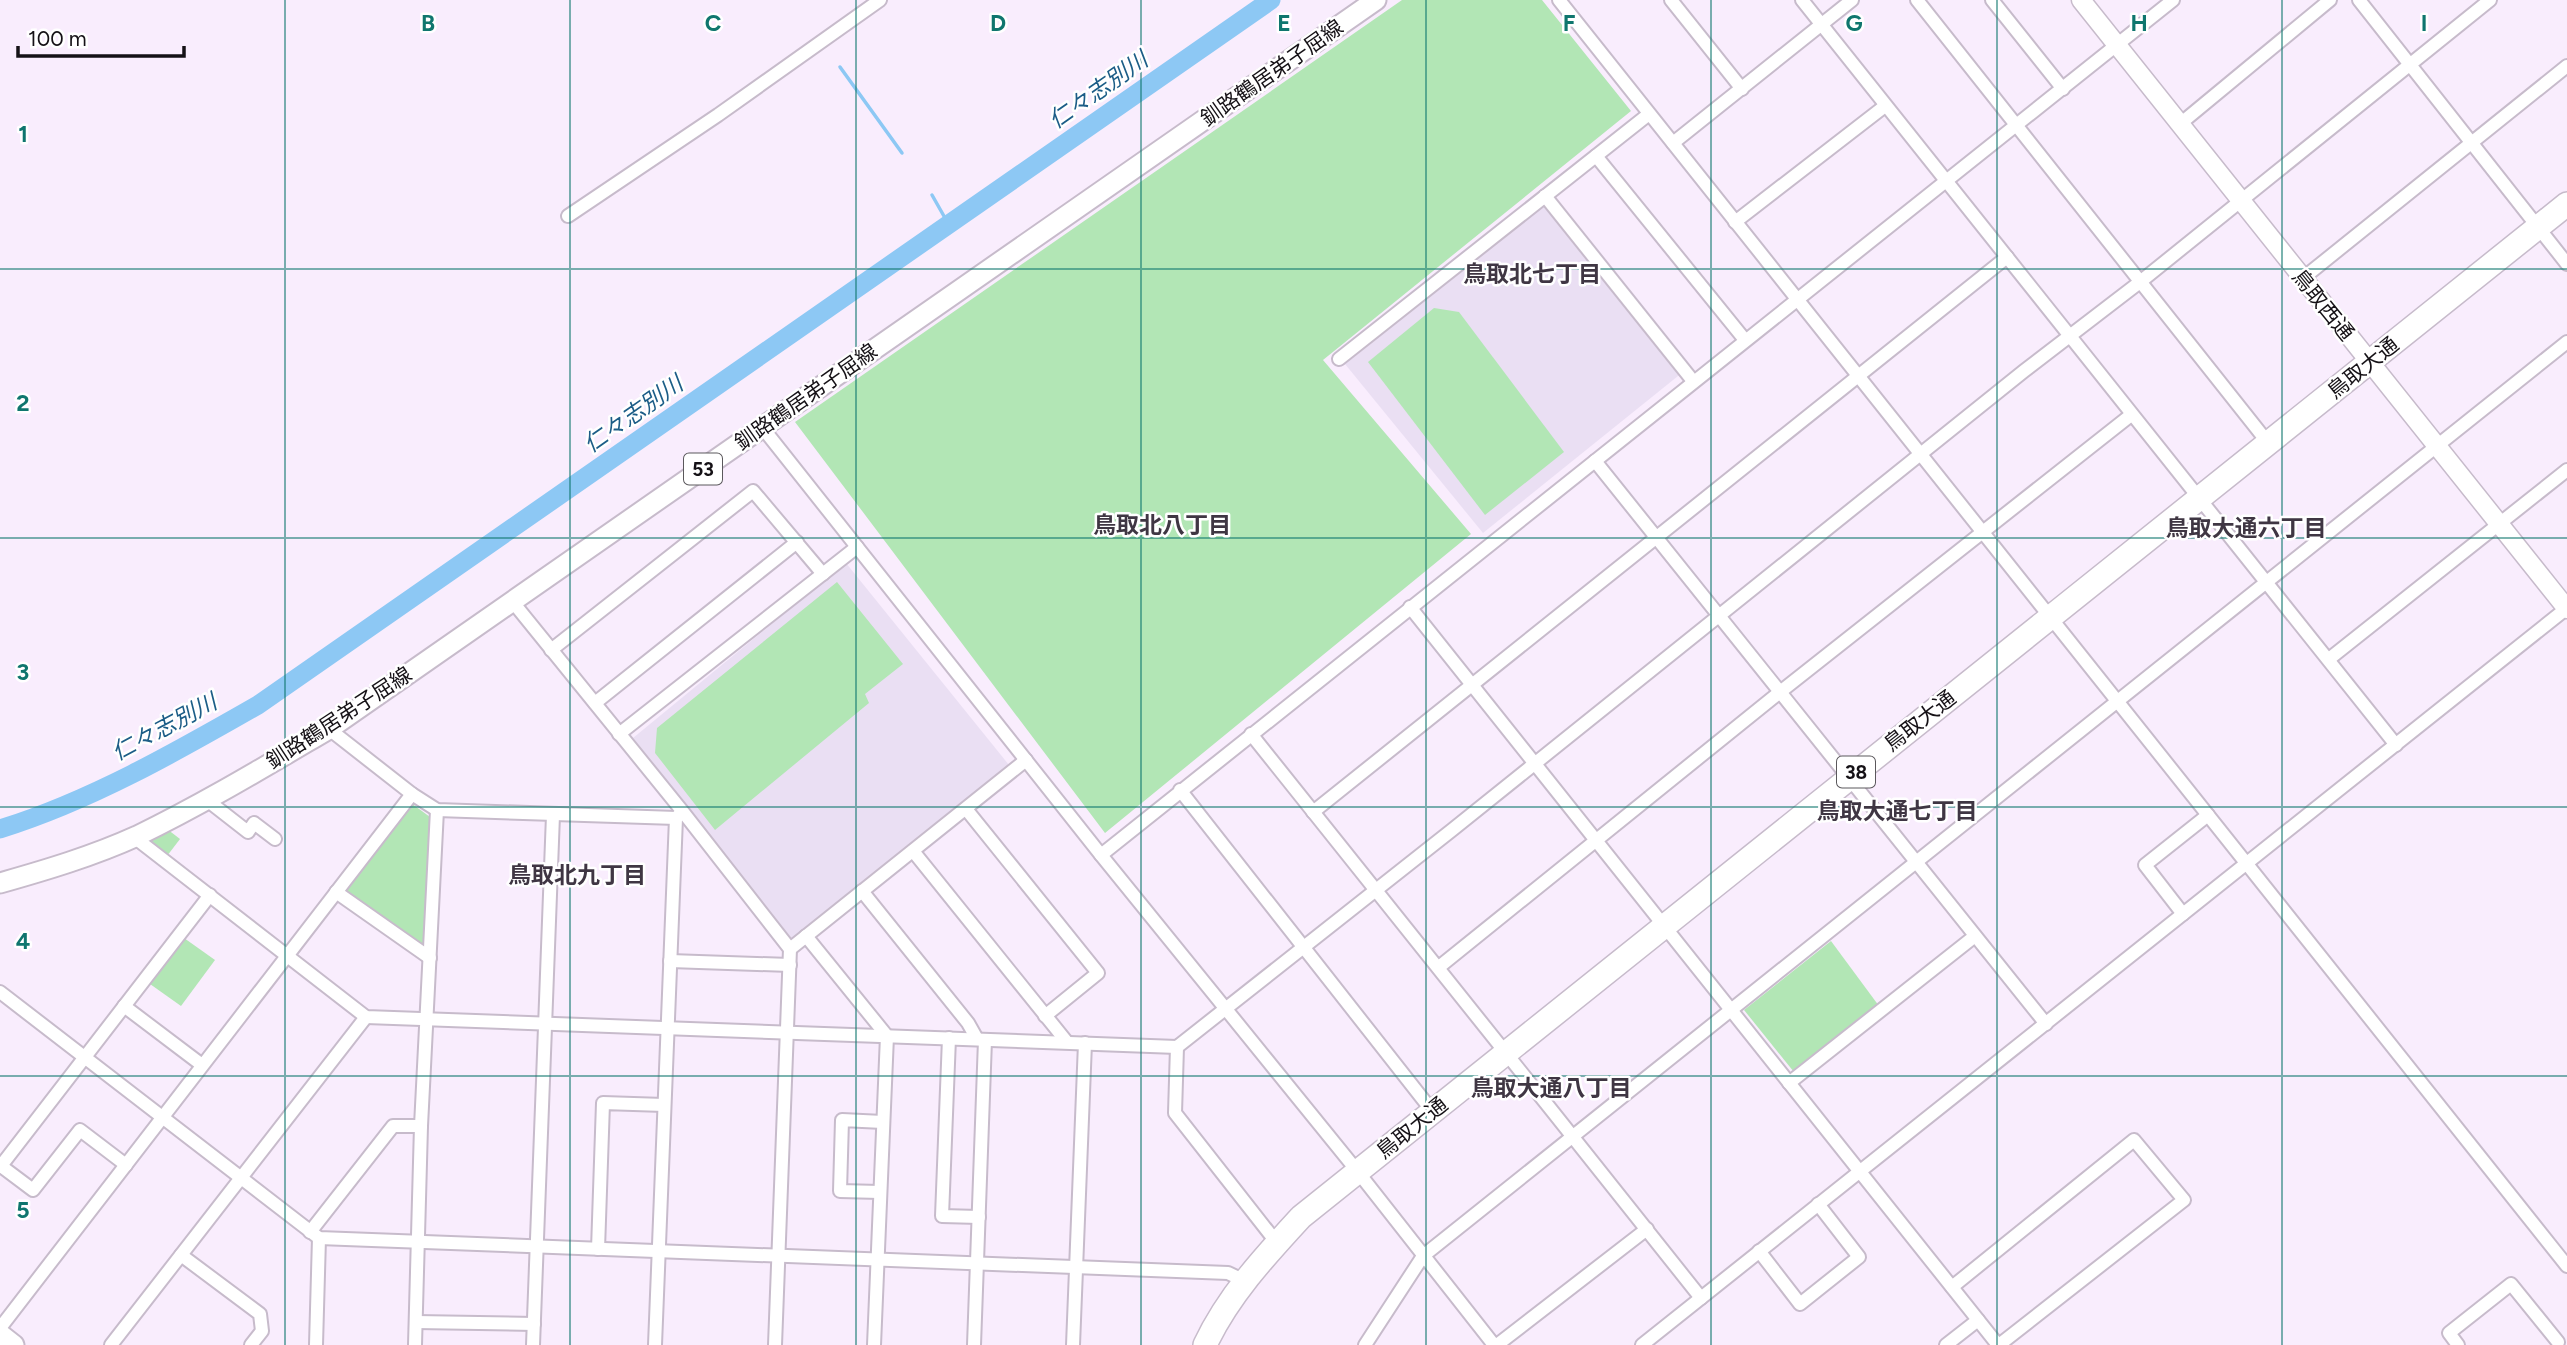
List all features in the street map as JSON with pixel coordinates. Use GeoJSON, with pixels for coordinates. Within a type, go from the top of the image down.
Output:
{"type":"FeatureCollection","features":[{"type":"Feature","properties":{"kind":"highway","name":"鳥取大通"},"geometry":{"type":"LineString","coordinates":[[1205,1345],[1215,1325],[1245,1281],[1301,1217],[2567,204]]}},
{"type":"Feature","properties":{"kind":"main road","name":"釧路鶴居弟子屈線"},"geometry":{"type":"LineString","coordinates":[[0,883],[58,866],[134,837],[206,800],[329,729],[1376,0]]}},
{"type":"Feature","properties":{"kind":"main road"},"geometry":{"type":"LineString","coordinates":[[0,1334],[14,1345]]}},
{"type":"Feature","properties":{"kind":"street"},"geometry":{"type":"LineString","coordinates":[[568,216],[718,115],[880,0]]}},
{"type":"Feature","properties":{"kind":"street"},"geometry":{"type":"LineString","coordinates":[[1559,0],[2567,1266]]}},
{"type":"Feature","properties":{"kind":"street"},"geometry":{"type":"LineString","coordinates":[[1671,0],[1742,89]]}},
{"type":"Feature","properties":{"kind":"street"},"geometry":{"type":"LineString","coordinates":[[1802,0],[2396,744]]}},
{"type":"Feature","properties":{"kind":"street"},"geometry":{"type":"LineString","coordinates":[[1673,143],[1852,0]]}},
{"type":"Feature","properties":{"kind":"street"},"geometry":{"type":"LineString","coordinates":[[1917,0],[2269,444]]}},
{"type":"Feature","properties":{"kind":"street"},"geometry":{"type":"LineString","coordinates":[[1992,0],[2063,89]]}},
{"type":"Feature","properties":{"kind":"street","name":"鳥取西通"},"geometry":{"type":"LineString","coordinates":[[2081,0],[2567,608]]}},
{"type":"Feature","properties":{"kind":"street"},"geometry":{"type":"LineString","coordinates":[[1101,855],[2173,0]]}},
{"type":"Feature","properties":{"kind":"street"},"geometry":{"type":"LineString","coordinates":[[2180,124],[2330,0]]}},
{"type":"Feature","properties":{"kind":"street"},"geometry":{"type":"LineString","coordinates":[[2359,0],[2567,264]]}},
{"type":"Feature","properties":{"kind":"street"},"geometry":{"type":"LineString","coordinates":[[134,837],[366,1017],[1177,1047],[1452,831],[1533,763],[2140,282],[2490,0]]}},
{"type":"Feature","properties":{"kind":"street"},"geometry":{"type":"LineString","coordinates":[[2302,279],[2567,66]]}},
{"type":"Feature","properties":{"kind":"street"},"geometry":{"type":"LineString","coordinates":[[1735,222],[1885,106]]}},
{"type":"Feature","properties":{"kind":"street"},"geometry":{"type":"LineString","coordinates":[[1339,359],[1649,114]]}},
{"type":"Feature","properties":{"kind":"street"},"geometry":{"type":"LineString","coordinates":[[1596,156],[1745,340]]}},
{"type":"Feature","properties":{"kind":"street"},"geometry":{"type":"LineString","coordinates":[[1545,196],[1693,381]]}},
{"type":"Feature","properties":{"kind":"street"},"geometry":{"type":"LineString","coordinates":[[1313,812],[2007,257]]}},
{"type":"Feature","properties":{"kind":"street"},"geometry":{"type":"LineString","coordinates":[[1365,1345],[1423,1256],[2567,342]]}},
{"type":"Feature","properties":{"kind":"street"},"geometry":{"type":"LineString","coordinates":[[1439,967],[1780,692],[2132,415]]}},
{"type":"Feature","properties":{"kind":"street"},"geometry":{"type":"LineString","coordinates":[[762,427],[1101,855],[1495,1345],[1647,1229]]}},
{"type":"Feature","properties":{"kind":"street"},"geometry":{"type":"LineString","coordinates":[[1594,461],[2046,1024]]}},
{"type":"Feature","properties":{"kind":"street"},"geometry":{"type":"LineString","coordinates":[[2329,659],[2567,470]]}},
{"type":"Feature","properties":{"kind":"street"},"geometry":{"type":"LineString","coordinates":[[551,650],[753,491],[823,574]]}},
{"type":"Feature","properties":{"kind":"street"},"geometry":{"type":"LineString","coordinates":[[594,704],[797,542]]}},
{"type":"Feature","properties":{"kind":"street"},"geometry":{"type":"LineString","coordinates":[[619,734],[857,547]]}},
{"type":"Feature","properties":{"kind":"street"},"geometry":{"type":"LineString","coordinates":[[512,601],[619,734],[679,815],[790,949],[775,1345]]}},
{"type":"Feature","properties":{"kind":"street"},"geometry":{"type":"LineString","coordinates":[[1410,607],[1596,842],[1665,926],[1859,1171],[1978,1320],[1999,1345],[2184,1200],[2134,1140],[1952,1287]]}},
{"type":"Feature","properties":{"kind":"street"},"geometry":{"type":"LineString","coordinates":[[1642,1345],[2567,608]]}},
{"type":"Feature","properties":{"kind":"street"},"geometry":{"type":"LineString","coordinates":[[329,729],[412,794],[437,810],[553,815],[679,815]]}},
{"type":"Feature","properties":{"kind":"street"},"geometry":{"type":"LineString","coordinates":[[1251,734],[1701,1298]]}},
{"type":"Feature","properties":{"kind":"street"},"geometry":{"type":"LineString","coordinates":[[790,949],[1026,760]]}},
{"type":"Feature","properties":{"kind":"street"},"geometry":{"type":"LineString","coordinates":[[1180,790],[1433,1112]]}},
{"type":"Feature","properties":{"kind":"street"},"geometry":{"type":"LineString","coordinates":[[0,1328],[412,794]]}},
{"type":"Feature","properties":{"kind":"street"},"geometry":{"type":"LineString","coordinates":[[206,800],[248,832],[254,823],[275,839]]}},
{"type":"Feature","properties":{"kind":"street"},"geometry":{"type":"LineString","coordinates":[[965,809],[1098,973],[1045,1016]]}},
{"type":"Feature","properties":{"kind":"street"},"geometry":{"type":"LineString","coordinates":[[415,1345],[421,1126],[437,810]]}},
{"type":"Feature","properties":{"kind":"street"},"geometry":{"type":"LineString","coordinates":[[533,1345],[553,815]]}},
{"type":"Feature","properties":{"kind":"street"},"geometry":{"type":"LineString","coordinates":[[655,1345],[670,961],[679,815]]}},
{"type":"Feature","properties":{"kind":"street"},"geometry":{"type":"LineString","coordinates":[[2183,914],[2145,865],[2208,815]]}},
{"type":"Feature","properties":{"kind":"street"},"geometry":{"type":"LineString","coordinates":[[913,851],[1066,1041]]}},
{"type":"Feature","properties":{"kind":"street"},"geometry":{"type":"LineString","coordinates":[[862,891],[981,1040],[974,1345]]}},
{"type":"Feature","properties":{"kind":"street"},"geometry":{"type":"LineString","coordinates":[[336,892],[430,958]]}},
{"type":"Feature","properties":{"kind":"street"},"geometry":{"type":"LineString","coordinates":[[126,1165],[80,1130],[33,1190],[0,1166],[210,895]]}},
{"type":"Feature","properties":{"kind":"street"},"geometry":{"type":"LineString","coordinates":[[806,936],[887,1036],[874,1345]]}},
{"type":"Feature","properties":{"kind":"street"},"geometry":{"type":"LineString","coordinates":[[1789,1083],[1975,936]]}},
{"type":"Feature","properties":{"kind":"street"},"geometry":{"type":"LineString","coordinates":[[670,961],[790,965]]}},
{"type":"Feature","properties":{"kind":"street"},"geometry":{"type":"LineString","coordinates":[[2,996],[314,1235],[419,1243],[1228,1273],[1245,1281]]}},
{"type":"Feature","properties":{"kind":"street"},"geometry":{"type":"LineString","coordinates":[[124,1006],[202,1065]]}},
{"type":"Feature","properties":{"kind":"street"},"geometry":{"type":"LineString","coordinates":[[111,1345],[366,1017]]}},
{"type":"Feature","properties":{"kind":"street"},"geometry":{"type":"LineString","coordinates":[[948,1038],[942,1216],[979,1217]]}},
{"type":"Feature","properties":{"kind":"street"},"geometry":{"type":"LineString","coordinates":[[1073,1345],[1085,1043]]}},
{"type":"Feature","properties":{"kind":"street"},"geometry":{"type":"LineString","coordinates":[[1177,1047],[1175,1113],[1277,1243]]}},
{"type":"Feature","properties":{"kind":"street"},"geometry":{"type":"LineString","coordinates":[[598,1249],[603,1103],[664,1105]]}},
{"type":"Feature","properties":{"kind":"street"},"geometry":{"type":"LineString","coordinates":[[880,1192],[840,1191],[842,1120],[883,1122]]}},
{"type":"Feature","properties":{"kind":"street"},"geometry":{"type":"LineString","coordinates":[[316,1345],[314,1235],[393,1125],[421,1126]]}},
{"type":"Feature","properties":{"kind":"street"},"geometry":{"type":"LineString","coordinates":[[1759,1251],[1800,1304],[1859,1257],[1818,1205]]}},
{"type":"Feature","properties":{"kind":"street"},"geometry":{"type":"LineString","coordinates":[[181,1255],[260,1314],[262,1331],[251,1345]]}},
{"type":"Feature","properties":{"kind":"street"},"geometry":{"type":"LineString","coordinates":[[2458,1345],[2449,1333],[2511,1284],[2560,1341]]}},
{"type":"Feature","properties":{"kind":"street"},"geometry":{"type":"LineString","coordinates":[[1946,1345],[1978,1320]]}},
{"type":"Feature","properties":{"kind":"street"},"geometry":{"type":"LineString","coordinates":[[416,1322],[534,1324]]}},
{"type":"Feature","properties":{"kind":"shaded area"},"geometry":{"type":"Polygon","coordinates":[[[1544,205],[1579,242],[1683,372],[1483,533],[1345,364],[1544,205]]]}},
{"type":"Feature","properties":{"kind":"shaded area"},"geometry":{"type":"Polygon","coordinates":[[[846,563],[1009,765],[792,939],[633,738],[846,563]]]}},
{"type":"Feature","properties":{"kind":"green space"},"geometry":{"type":"Polygon","coordinates":[[[1402,0],[1542,0],[1631,111],[1323,360],[1471,534],[1105,833],[795,422],[1402,0]]]}},
{"type":"Feature","properties":{"kind":"green space"},"geometry":{"type":"Polygon","coordinates":[[[1434,308],[1459,312],[1564,452],[1485,515],[1368,362],[1434,308]]]}},
{"type":"Feature","properties":{"kind":"green space"},"geometry":{"type":"Polygon","coordinates":[[[837,582],[903,664],[865,694],[869,703],[715,830],[655,753],[657,728],[837,582]]]}},
{"type":"Feature","properties":{"kind":"green space"},"geometry":{"type":"Polygon","coordinates":[[[411,803],[430,817],[423,949],[343,892],[411,803]]]}},
{"type":"Feature","properties":{"kind":"green space"},"geometry":{"type":"Polygon","coordinates":[[[167,829],[180,839],[167,856],[144,839],[167,829]]]}},
{"type":"Feature","properties":{"kind":"green space"},"geometry":{"type":"Polygon","coordinates":[[[184,938],[215,960],[181,1006],[150,984],[184,938]]]}},
{"type":"Feature","properties":{"kind":"green space"},"geometry":{"type":"Polygon","coordinates":[[[1831,941],[1879,1006],[1794,1072],[1744,1010],[1831,941]]]}},
{"type":"Feature","properties":{"kind":"waterway","name":"仁々志別川"},"geometry":{"type":"LineString","coordinates":[[0,829],[34,818],[100,790],[164,758],[258,705],[1271,0]]}},
{"type":"Feature","properties":{"kind":"waterway"},"geometry":{"type":"LineString","coordinates":[[840,67],[902,153]]}},
{"type":"Feature","properties":{"kind":"waterway"},"geometry":{"type":"LineString","coordinates":[[932,195],[949,225]]}},
{"type":"Feature","properties":{"kind":"district","name":"鳥取北七丁目"},"geometry":{"type":"Point","coordinates":[1532,274]}},
{"type":"Feature","properties":{"kind":"district","name":"鳥取北八丁目"},"geometry":{"type":"Point","coordinates":[1162,525]}},
{"type":"Feature","properties":{"kind":"district","name":"鳥取大通六丁目"},"geometry":{"type":"Point","coordinates":[2246,528]}},
{"type":"Feature","properties":{"kind":"district","name":"鳥取大通七丁目"},"geometry":{"type":"Point","coordinates":[1897,811]}},
{"type":"Feature","properties":{"kind":"district","name":"鳥取北九丁目"},"geometry":{"type":"Point","coordinates":[577,875]}},
{"type":"Feature","properties":{"kind":"district","name":"鳥取大通八丁目"},"geometry":{"type":"Point","coordinates":[1551,1088]}}]}
